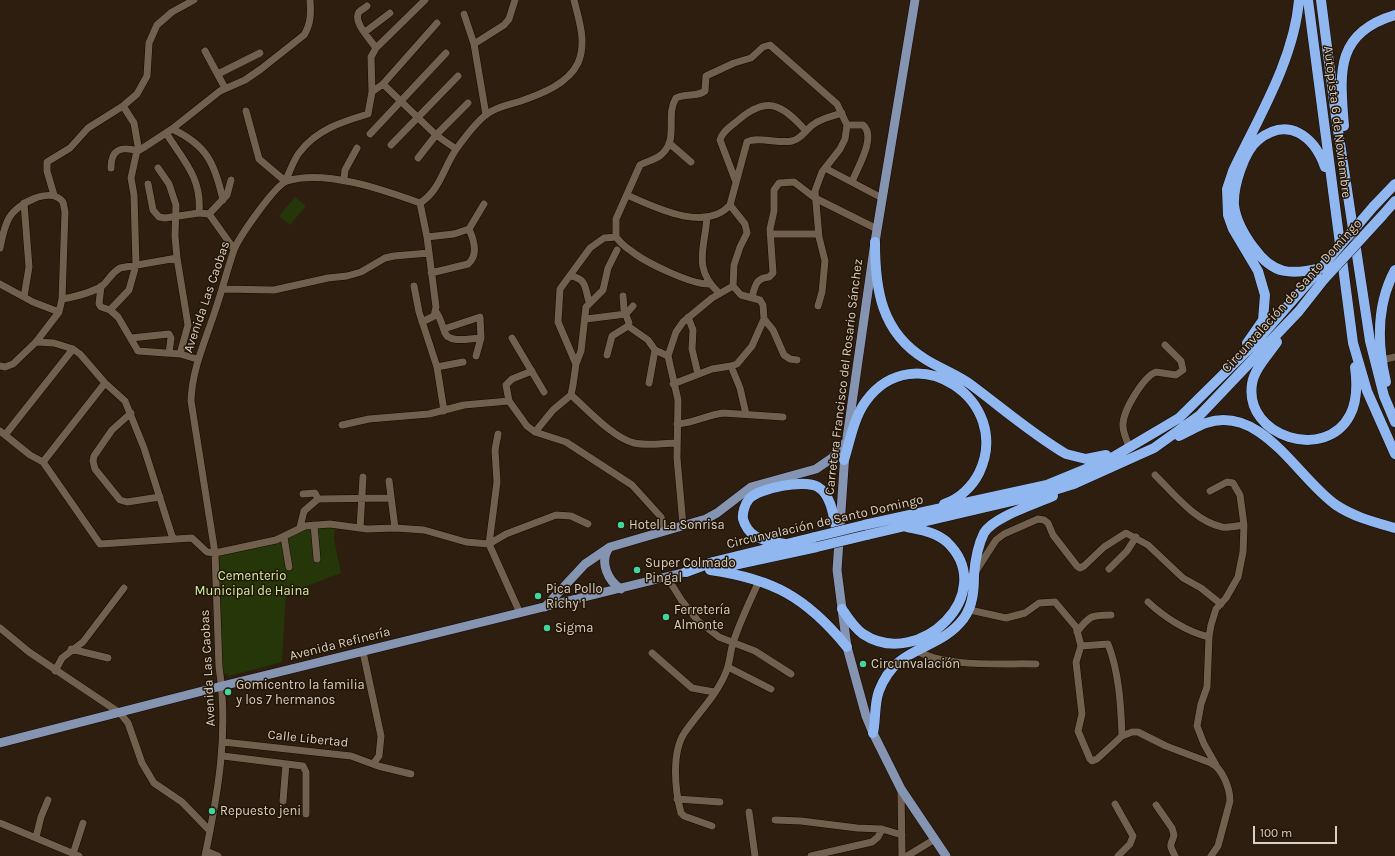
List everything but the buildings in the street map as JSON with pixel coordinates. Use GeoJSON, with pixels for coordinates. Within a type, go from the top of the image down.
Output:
{"type":"FeatureCollection","features":[{"type":"Feature","properties":{"kind":"highway"},"geometry":{"type":"LineString","coordinates":[[1228,370],[1263,320],[1265,295],[1258,271],[1232,229],[1228,215],[1227,189],[1232,171],[1288,54],[1294,33],[1300,0]]}},
{"type":"Feature","properties":{"kind":"highway","name":"Autopista 6 de Noviembre"},"geometry":{"type":"LineString","coordinates":[[1308,0],[1353,343],[1367,391],[1395,454]]}},
{"type":"Feature","properties":{"kind":"highway","name":"Autopista 6 de Noviembre"},"geometry":{"type":"LineString","coordinates":[[1321,0],[1336,117],[1370,341],[1380,381],[1395,421]]}},
{"type":"Feature","properties":{"kind":"highway"},"geometry":{"type":"LineString","coordinates":[[1349,198],[1342,105],[1343,63],[1346,53],[1353,41],[1371,24],[1395,15]]}},
{"type":"Feature","properties":{"kind":"highway"},"geometry":{"type":"LineString","coordinates":[[1321,268],[1302,273],[1291,273],[1269,266],[1259,255],[1242,230],[1234,205],[1235,191],[1242,166],[1249,151],[1257,140],[1279,130],[1293,131],[1306,136],[1314,144],[1320,154],[1332,186]]}},
{"type":"Feature","properties":{"kind":"highway","name":"Circunvalación de Santo Domingo"},"geometry":{"type":"LineString","coordinates":[[686,572],[710,570],[817,547],[912,515],[1047,485],[1108,460],[1179,418],[1228,370],[1283,312],[1373,207],[1395,184]]}},
{"type":"Feature","properties":{"kind":"highway","name":"Circunvalación de Santo Domingo"},"geometry":{"type":"LineString","coordinates":[[686,572],[696,566],[815,537],[904,526],[1009,503],[1074,484],[1154,448],[1200,415],[1299,311],[1325,278],[1395,201]]}},
{"type":"Feature","properties":{"kind":"highway"},"geometry":{"type":"LineString","coordinates":[[875,242],[875,276],[881,304],[894,330],[913,351],[967,382],[1066,454],[1086,459],[1096,458],[1129,447]]}},
{"type":"Feature","properties":{"kind":"highway"},"geometry":{"type":"LineString","coordinates":[[1395,270],[1387,287],[1382,306],[1380,337],[1382,360],[1395,421]]}},
{"type":"Feature","properties":{"kind":"highway"},"geometry":{"type":"LineString","coordinates":[[1299,311],[1263,361],[1255,374],[1252,383],[1252,394],[1255,406],[1260,416],[1275,431],[1290,439],[1307,440],[1318,439],[1343,425],[1350,416],[1356,393],[1353,343]]}},
{"type":"Feature","properties":{"kind":"highway"},"geometry":{"type":"LineString","coordinates":[[844,460],[853,428],[865,402],[874,391],[887,382],[900,376],[927,374],[957,386],[972,400],[983,420],[986,434],[986,449],[982,466],[976,479],[958,498],[912,515]]}},
{"type":"Feature","properties":{"kind":"highway"},"geometry":{"type":"LineString","coordinates":[[1154,448],[1207,422],[1223,420],[1241,422],[1262,432],[1335,504],[1356,516],[1395,528]]}},
{"type":"Feature","properties":{"kind":"highway"},"geometry":{"type":"LineString","coordinates":[[785,544],[756,536],[745,526],[743,518],[744,509],[749,499],[757,494],[794,484],[812,484],[819,487],[825,494],[830,502],[838,537]]}},
{"type":"Feature","properties":{"kind":"highway"},"geometry":{"type":"LineString","coordinates":[[873,733],[876,720],[876,698],[884,680],[893,666],[916,650],[946,636],[958,626],[970,610],[974,587],[974,574],[980,542],[989,527],[997,521],[1066,491],[1074,484]]}},
{"type":"Feature","properties":{"kind":"highway"},"geometry":{"type":"LineString","coordinates":[[842,609],[862,634],[876,641],[887,644],[898,644],[927,635],[950,619],[960,604],[963,590],[961,565],[955,553],[946,542],[936,535],[904,526]]}},
{"type":"Feature","properties":{"kind":"highway"},"geometry":{"type":"LineString","coordinates":[[710,570],[759,581],[778,588],[809,607],[832,629],[847,647]]}},
{"type":"Feature","properties":{"kind":"main road","name":"Carretera Francisco del Rosario Sánchez"},"geometry":{"type":"LineString","coordinates":[[915,0],[877,229],[846,442],[838,537],[837,570],[847,647],[866,716],[901,789],[946,856]]}},
{"type":"Feature","properties":{"kind":"main road"},"geometry":{"type":"LineString","coordinates":[[545,607],[586,564],[610,546],[706,520],[750,487],[816,469],[832,458],[846,442]]}},
{"type":"Feature","properties":{"kind":"main road"},"geometry":{"type":"LineString","coordinates":[[610,546],[604,559],[606,568],[610,579],[621,589]]}},
{"type":"Feature","properties":{"kind":"main road","name":"Avenida Refinería"},"geometry":{"type":"LineString","coordinates":[[0,744],[222,686],[686,572]]}},
{"type":"Feature","properties":{"kind":"street"},"geometry":{"type":"LineString","coordinates":[[54,195],[47,171],[47,162],[70,148],[88,128],[123,106],[137,94],[146,82],[149,43],[157,25],[172,12],[194,0]]}},
{"type":"Feature","properties":{"kind":"street"},"geometry":{"type":"LineString","coordinates":[[111,168],[111,157],[113,154],[125,149],[138,151],[169,131],[224,88],[245,80],[256,73],[304,35],[308,30],[311,16],[310,0]]}},
{"type":"Feature","properties":{"kind":"street"},"geometry":{"type":"LineString","coordinates":[[372,92],[371,57],[376,48],[425,0]]}},
{"type":"Feature","properties":{"kind":"street"},"geometry":{"type":"LineString","coordinates":[[474,44],[504,25],[510,19],[515,0]]}},
{"type":"Feature","properties":{"kind":"street"},"geometry":{"type":"LineString","coordinates":[[246,110],[259,159],[285,181],[301,178],[344,179],[394,193],[420,203],[426,200],[437,185],[456,149],[486,115],[498,107],[520,101],[550,89],[568,76],[578,63],[583,41],[574,0]]}},
{"type":"Feature","properties":{"kind":"street"},"geometry":{"type":"LineString","coordinates":[[367,6],[359,11],[359,23],[376,48]]}},
{"type":"Feature","properties":{"kind":"street"},"geometry":{"type":"LineString","coordinates":[[365,32],[390,13]]}},
{"type":"Feature","properties":{"kind":"street"},"geometry":{"type":"LineString","coordinates":[[464,14],[474,44],[486,115]]}},
{"type":"Feature","properties":{"kind":"street"},"geometry":{"type":"LineString","coordinates":[[372,92],[383,84],[438,23]]}},
{"type":"Feature","properties":{"kind":"street"},"geometry":{"type":"LineString","coordinates":[[710,284],[698,283],[656,265],[630,251],[616,237],[616,218],[640,166],[662,154],[669,143],[672,108],[676,98],[686,94],[702,93],[705,91],[706,76],[734,63],[751,58],[767,45],[770,45],[779,51],[837,104],[846,125],[845,139],[840,149],[825,168],[816,186],[815,198],[818,209],[818,234],[825,268],[818,306]]}},
{"type":"Feature","properties":{"kind":"street"},"geometry":{"type":"LineString","coordinates":[[205,51],[224,88]]}},
{"type":"Feature","properties":{"kind":"street"},"geometry":{"type":"LineString","coordinates":[[218,74],[260,53]]}},
{"type":"Feature","properties":{"kind":"street"},"geometry":{"type":"LineString","coordinates":[[370,134],[400,100],[446,53]]}},
{"type":"Feature","properties":{"kind":"street"},"geometry":{"type":"LineString","coordinates":[[392,145],[417,117],[458,76]]}},
{"type":"Feature","properties":{"kind":"street"},"geometry":{"type":"LineString","coordinates":[[383,84],[436,135],[456,149]]}},
{"type":"Feature","properties":{"kind":"street","name":"Avenida Las Caobas"},"geometry":{"type":"LineString","coordinates":[[206,853],[222,756],[222,686],[219,667],[215,553],[191,401],[192,384],[197,359],[222,289],[234,249],[261,207],[285,181],[299,154],[315,136],[336,123],[368,114],[372,92]]}},
{"type":"Feature","properties":{"kind":"street"},"geometry":{"type":"LineString","coordinates":[[418,158],[436,135],[468,103]]}},
{"type":"Feature","properties":{"kind":"street"},"geometry":{"type":"LineString","coordinates":[[736,182],[720,140],[724,132],[746,113],[760,106],[771,104],[782,108],[806,131]]}},
{"type":"Feature","properties":{"kind":"street"},"geometry":{"type":"LineString","coordinates":[[110,310],[129,290],[136,264],[134,195],[131,178],[138,151],[134,124],[123,106]]}},
{"type":"Feature","properties":{"kind":"street"},"geometry":{"type":"LineString","coordinates":[[627,195],[667,212],[707,217],[727,208],[730,205],[747,142],[754,140],[769,142],[794,141],[801,137],[818,122],[842,113]]}},
{"type":"Feature","properties":{"kind":"street"},"geometry":{"type":"LineString","coordinates":[[846,125],[863,125],[866,128],[869,137],[852,182]]}},
{"type":"Feature","properties":{"kind":"street"},"geometry":{"type":"LineString","coordinates":[[169,131],[196,142],[207,155],[215,169],[223,200]]}},
{"type":"Feature","properties":{"kind":"street"},"geometry":{"type":"LineString","coordinates":[[169,131],[197,183],[200,197],[199,212]]}},
{"type":"Feature","properties":{"kind":"street"},"geometry":{"type":"LineString","coordinates":[[669,143],[691,162]]}},
{"type":"Feature","properties":{"kind":"street"},"geometry":{"type":"LineString","coordinates":[[344,179],[345,170],[357,148]]}},
{"type":"Feature","properties":{"kind":"street"},"geometry":{"type":"LineString","coordinates":[[158,168],[174,194],[177,216],[175,236],[177,258],[188,325],[180,354]]}},
{"type":"Feature","properties":{"kind":"street"},"geometry":{"type":"LineString","coordinates":[[825,168],[882,198]]}},
{"type":"Feature","properties":{"kind":"street"},"geometry":{"type":"LineString","coordinates":[[209,214],[227,195],[231,180]]}},
{"type":"Feature","properties":{"kind":"street"},"geometry":{"type":"LineString","coordinates":[[752,297],[757,282],[762,278],[769,277],[773,273],[770,234],[774,211],[774,190],[779,183],[794,182],[815,198],[877,229]]}},
{"type":"Feature","properties":{"kind":"street"},"geometry":{"type":"LineString","coordinates":[[148,184],[155,214],[165,218],[199,212],[209,214],[234,249]]}},
{"type":"Feature","properties":{"kind":"street"},"geometry":{"type":"LineString","coordinates":[[0,248],[9,218],[15,209],[24,203],[49,194],[60,198],[66,207],[62,299],[59,312],[36,342],[13,364],[5,367],[0,366]]}},
{"type":"Feature","properties":{"kind":"street"},"geometry":{"type":"LineString","coordinates":[[24,203],[29,267],[24,296]]}},
{"type":"Feature","properties":{"kind":"street"},"geometry":{"type":"LineString","coordinates":[[420,203],[436,297],[436,312],[450,338],[481,338]]}},
{"type":"Feature","properties":{"kind":"street"},"geometry":{"type":"LineString","coordinates":[[427,237],[454,234],[469,229],[484,204]]}},
{"type":"Feature","properties":{"kind":"street"},"geometry":{"type":"LineString","coordinates":[[673,384],[712,369],[738,364],[752,346],[764,320],[763,305],[760,300],[741,295],[733,286],[733,273],[737,254],[747,233],[745,224],[730,205]]}},
{"type":"Feature","properties":{"kind":"street"},"geometry":{"type":"LineString","coordinates":[[707,217],[701,262],[710,284],[719,293]]}},
{"type":"Feature","properties":{"kind":"street"},"geometry":{"type":"LineString","coordinates":[[431,273],[468,264],[473,260],[475,254],[474,243],[469,229]]}},
{"type":"Feature","properties":{"kind":"street"},"geometry":{"type":"LineString","coordinates":[[770,234],[818,234]]}},
{"type":"Feature","properties":{"kind":"street"},"geometry":{"type":"LineString","coordinates":[[576,364],[558,322],[559,294],[562,284],[571,276],[590,248],[604,238],[616,237]]}},
{"type":"Feature","properties":{"kind":"street"},"geometry":{"type":"LineString","coordinates":[[536,432],[553,410],[571,395],[576,364],[581,351],[586,319],[586,307],[589,302],[603,290],[608,268],[617,250]]}},
{"type":"Feature","properties":{"kind":"street"},"geometry":{"type":"LineString","coordinates":[[222,289],[274,290],[328,278],[348,276],[361,272],[385,258],[429,254]]}},
{"type":"Feature","properties":{"kind":"street"},"geometry":{"type":"LineString","coordinates":[[62,299],[79,296],[101,286],[120,268],[177,258]]}},
{"type":"Feature","properties":{"kind":"street"},"geometry":{"type":"LineString","coordinates":[[571,276],[578,277],[583,281],[589,302]]}},
{"type":"Feature","properties":{"kind":"street"},"geometry":{"type":"LineString","coordinates":[[0,284],[59,312]]}},
{"type":"Feature","properties":{"kind":"street"},"geometry":{"type":"LineString","coordinates":[[101,286],[99,304],[103,309],[110,310],[123,324],[136,348],[141,352],[180,354],[197,359]]}},
{"type":"Feature","properties":{"kind":"street"},"geometry":{"type":"LineString","coordinates":[[414,286],[422,322],[437,368],[444,411]]}},
{"type":"Feature","properties":{"kind":"street"},"geometry":{"type":"LineString","coordinates":[[683,525],[677,442],[678,400],[673,384],[668,356],[676,332],[688,317],[719,293],[733,286]]}},
{"type":"Feature","properties":{"kind":"street"},"geometry":{"type":"LineString","coordinates":[[623,296],[626,314],[629,318],[628,326]]}},
{"type":"Feature","properties":{"kind":"street"},"geometry":{"type":"LineString","coordinates":[[586,319],[626,314],[633,306]]}},
{"type":"Feature","properties":{"kind":"street"},"geometry":{"type":"LineString","coordinates":[[422,322],[430,319],[436,312]]}},
{"type":"Feature","properties":{"kind":"street"},"geometry":{"type":"LineString","coordinates":[[688,317],[692,330],[692,349],[698,374]]}},
{"type":"Feature","properties":{"kind":"street"},"geometry":{"type":"LineString","coordinates":[[444,329],[480,318],[481,338],[476,356]]}},
{"type":"Feature","properties":{"kind":"street"},"geometry":{"type":"LineString","coordinates":[[764,320],[773,330],[784,355],[790,360],[797,360]]}},
{"type":"Feature","properties":{"kind":"street"},"geometry":{"type":"LineString","coordinates":[[628,326],[648,340],[654,350],[668,356]]}},
{"type":"Feature","properties":{"kind":"street"},"geometry":{"type":"LineString","coordinates":[[608,355],[612,336],[628,326]]}},
{"type":"Feature","properties":{"kind":"street"},"geometry":{"type":"LineString","coordinates":[[131,338],[170,334],[171,338],[169,353]]}},
{"type":"Feature","properties":{"kind":"street"},"geometry":{"type":"LineString","coordinates":[[512,338],[544,392]]}},
{"type":"Feature","properties":{"kind":"street"},"geometry":{"type":"LineString","coordinates":[[36,342],[54,343],[73,349],[80,354],[105,383],[125,401],[144,448],[173,539]]}},
{"type":"Feature","properties":{"kind":"street"},"geometry":{"type":"LineString","coordinates":[[1129,447],[1124,434],[1123,418],[1144,382],[1156,372],[1176,376],[1183,370],[1181,361],[1165,345]]}},
{"type":"Feature","properties":{"kind":"street"},"geometry":{"type":"LineString","coordinates":[[73,349],[3,433],[30,455],[43,462],[100,544],[192,538],[207,552],[215,553],[284,537],[300,527],[330,524],[360,528],[424,530],[466,542],[489,544],[506,534],[556,515],[571,516],[588,524]]}},
{"type":"Feature","properties":{"kind":"street"},"geometry":{"type":"LineString","coordinates":[[649,383],[654,350]]}},
{"type":"Feature","properties":{"kind":"street"},"geometry":{"type":"LineString","coordinates":[[1382,360],[1395,357]]}},
{"type":"Feature","properties":{"kind":"street"},"geometry":{"type":"LineString","coordinates":[[437,368],[463,362]]}},
{"type":"Feature","properties":{"kind":"street"},"geometry":{"type":"LineString","coordinates":[[731,366],[740,388],[746,414]]}},
{"type":"Feature","properties":{"kind":"street"},"geometry":{"type":"LineString","coordinates":[[532,371],[508,382],[505,390],[508,401],[526,426],[536,432],[566,442],[632,485],[661,517],[665,530]]}},
{"type":"Feature","properties":{"kind":"street"},"geometry":{"type":"LineString","coordinates":[[43,462],[105,383]]}},
{"type":"Feature","properties":{"kind":"street"},"geometry":{"type":"LineString","coordinates":[[571,395],[616,434],[627,441],[639,444],[677,442]]}},
{"type":"Feature","properties":{"kind":"street"},"geometry":{"type":"LineString","coordinates":[[342,424],[369,419],[429,414],[464,405],[508,401]]}},
{"type":"Feature","properties":{"kind":"street"},"geometry":{"type":"LineString","coordinates":[[131,413],[112,430],[94,456],[94,466],[120,500],[127,502],[160,498]]}},
{"type":"Feature","properties":{"kind":"street"},"geometry":{"type":"LineString","coordinates":[[677,424],[694,422],[716,414],[746,414],[783,417]]}},
{"type":"Feature","properties":{"kind":"street"},"geometry":{"type":"LineString","coordinates":[[498,434],[495,450],[497,482],[489,544],[520,613]]}},
{"type":"Feature","properties":{"kind":"street"},"geometry":{"type":"LineString","coordinates":[[1154,475],[1190,509],[1207,522],[1224,527],[1244,525]]}},
{"type":"Feature","properties":{"kind":"street"},"geometry":{"type":"LineString","coordinates":[[360,528],[363,477]]}},
{"type":"Feature","properties":{"kind":"street"},"geometry":{"type":"LineString","coordinates":[[389,480],[395,528]]}},
{"type":"Feature","properties":{"kind":"street"},"geometry":{"type":"LineString","coordinates":[[1210,491],[1227,482],[1233,483],[1240,495],[1244,525],[1243,552],[1238,577],[1226,598],[1216,609],[1209,637],[1207,687],[1201,704],[1197,726],[1204,744],[1217,766],[1230,794],[1230,802],[1218,846],[1211,856]]}},
{"type":"Feature","properties":{"kind":"street"},"geometry":{"type":"LineString","coordinates":[[303,494],[315,493],[318,499]]}},
{"type":"Feature","properties":{"kind":"street"},"geometry":{"type":"LineString","coordinates":[[300,527],[304,511],[318,499],[391,498]]}},
{"type":"Feature","properties":{"kind":"street"},"geometry":{"type":"LineString","coordinates":[[974,574],[996,540],[1004,534],[1038,519],[1044,520],[1048,523],[1061,546],[1080,568],[1104,547],[1126,533],[1136,537],[1148,545],[1183,578],[1201,588],[1221,604]]}},
{"type":"Feature","properties":{"kind":"street"},"geometry":{"type":"LineString","coordinates":[[314,525],[317,559]]}},
{"type":"Feature","properties":{"kind":"street"},"geometry":{"type":"LineString","coordinates":[[284,537],[289,567]]}},
{"type":"Feature","properties":{"kind":"street"},"geometry":{"type":"LineString","coordinates":[[1109,569],[1127,551],[1136,537]]}},
{"type":"Feature","properties":{"kind":"street"},"geometry":{"type":"LineString","coordinates":[[667,577],[682,601],[698,621],[719,637],[755,651],[791,674]]}},
{"type":"Feature","properties":{"kind":"street"},"geometry":{"type":"LineString","coordinates":[[712,826],[684,816],[681,813],[677,799],[676,774],[680,743],[684,733],[726,673],[733,642],[741,619],[759,581]]}},
{"type":"Feature","properties":{"kind":"street"},"geometry":{"type":"LineString","coordinates":[[55,671],[62,658],[71,649],[83,642],[124,588]]}},
{"type":"Feature","properties":{"kind":"street"},"geometry":{"type":"LineString","coordinates":[[970,610],[1006,618],[1025,613],[1040,602],[1055,602],[1076,627],[1080,646],[1076,662],[1082,714],[1078,731],[1090,759],[1094,761],[1097,759],[1122,736],[1138,732],[1166,746],[1217,766]]}},
{"type":"Feature","properties":{"kind":"street"},"geometry":{"type":"LineString","coordinates":[[1148,602],[1158,611],[1196,634],[1209,637]]}},
{"type":"Feature","properties":{"kind":"street"},"geometry":{"type":"LineString","coordinates":[[1077,632],[1091,616],[1111,615]]}},
{"type":"Feature","properties":{"kind":"street"},"geometry":{"type":"LineString","coordinates":[[0,628],[55,671],[120,713],[128,724],[142,763],[154,783],[182,802],[210,831]]}},
{"type":"Feature","properties":{"kind":"street"},"geometry":{"type":"LineString","coordinates":[[1080,646],[1108,644],[1112,655],[1115,674],[1122,736]]}},
{"type":"Feature","properties":{"kind":"street"},"geometry":{"type":"LineString","coordinates":[[71,649],[108,658]]}},
{"type":"Feature","properties":{"kind":"street"},"geometry":{"type":"LineString","coordinates":[[916,650],[925,657],[948,662],[1036,664]]}},
{"type":"Feature","properties":{"kind":"street"},"geometry":{"type":"LineString","coordinates":[[363,652],[381,736],[379,756],[373,764]]}},
{"type":"Feature","properties":{"kind":"street"},"geometry":{"type":"LineString","coordinates":[[652,653],[692,688],[714,692]]}},
{"type":"Feature","properties":{"kind":"street"},"geometry":{"type":"LineString","coordinates":[[728,666],[771,690]]}},
{"type":"Feature","properties":{"kind":"street","name":"Calle Libertad"},"geometry":{"type":"LineString","coordinates":[[223,742],[351,756],[373,764],[411,774]]}},
{"type":"Feature","properties":{"kind":"street"},"geometry":{"type":"LineString","coordinates":[[222,756],[286,764],[305,768],[306,814]]}},
{"type":"Feature","properties":{"kind":"street"},"geometry":{"type":"LineString","coordinates":[[283,801],[286,764]]}},
{"type":"Feature","properties":{"kind":"street"},"geometry":{"type":"LineString","coordinates":[[901,789],[902,856]]}},
{"type":"Feature","properties":{"kind":"street"},"geometry":{"type":"LineString","coordinates":[[677,799],[720,802]]}},
{"type":"Feature","properties":{"kind":"street"},"geometry":{"type":"LineString","coordinates":[[36,837],[41,817],[48,800]]}},
{"type":"Feature","properties":{"kind":"street"},"geometry":{"type":"LineString","coordinates":[[1115,804],[1133,836],[1130,844],[1118,856]]}},
{"type":"Feature","properties":{"kind":"street"},"geometry":{"type":"LineString","coordinates":[[1156,806],[1172,828],[1174,835],[1170,841],[1170,847],[1175,856]]}},
{"type":"Feature","properties":{"kind":"street"},"geometry":{"type":"LineString","coordinates":[[748,812],[755,856]]}},
{"type":"Feature","properties":{"kind":"street"},"geometry":{"type":"LineString","coordinates":[[775,820],[801,820],[857,828],[882,829],[902,835]]}},
{"type":"Feature","properties":{"kind":"street"},"geometry":{"type":"LineString","coordinates":[[0,823],[76,855],[83,823]]}},
{"type":"Feature","properties":{"kind":"street"},"geometry":{"type":"LineString","coordinates":[[811,856],[872,842],[878,837],[882,829]]}},
{"type":"Feature","properties":{"kind":"street"},"geometry":{"type":"LineString","coordinates":[[907,856],[935,839]]}},
{"type":"Feature","properties":{"kind":"street"},"geometry":{"type":"LineString","coordinates":[[206,853],[218,856]]}},
{"type":"Feature","properties":{"kind":"green space"},"geometry":{"type":"Polygon","coordinates":[[[295,197],[306,206],[290,225],[279,216],[295,197]]]}},
{"type":"Feature","properties":{"kind":"green space","name":"Cementerio Municipal de Haina"},"geometry":{"type":"Polygon","coordinates":[[[335,525],[334,539],[341,573],[286,594],[282,662],[229,676],[222,671],[215,553],[276,540],[300,527],[335,525]]]}},
{"type":"Feature","properties":{"kind":"place","name":"Hotel La Sonrisa"},"geometry":{"type":"Point","coordinates":[621,525]}},
{"type":"Feature","properties":{"kind":"place","name":"Super Colmado Pingal"},"geometry":{"type":"Point","coordinates":[637,570]}},
{"type":"Feature","properties":{"kind":"place","name":"Pica Pollo Richy 1"},"geometry":{"type":"Point","coordinates":[538,596]}},
{"type":"Feature","properties":{"kind":"place","name":"Ferretería Almonte"},"geometry":{"type":"Point","coordinates":[666,617]}},
{"type":"Feature","properties":{"kind":"place","name":"Sigma"},"geometry":{"type":"Point","coordinates":[547,628]}},
{"type":"Feature","properties":{"kind":"place","name":"Circunvalación"},"geometry":{"type":"Point","coordinates":[863,664]}},
{"type":"Feature","properties":{"kind":"place","name":"Gomicentro la familia y los 7 hermanos"},"geometry":{"type":"Point","coordinates":[228,692]}},
{"type":"Feature","properties":{"kind":"place","name":"Repuesto jeni"},"geometry":{"type":"Point","coordinates":[212,811]}}]}
